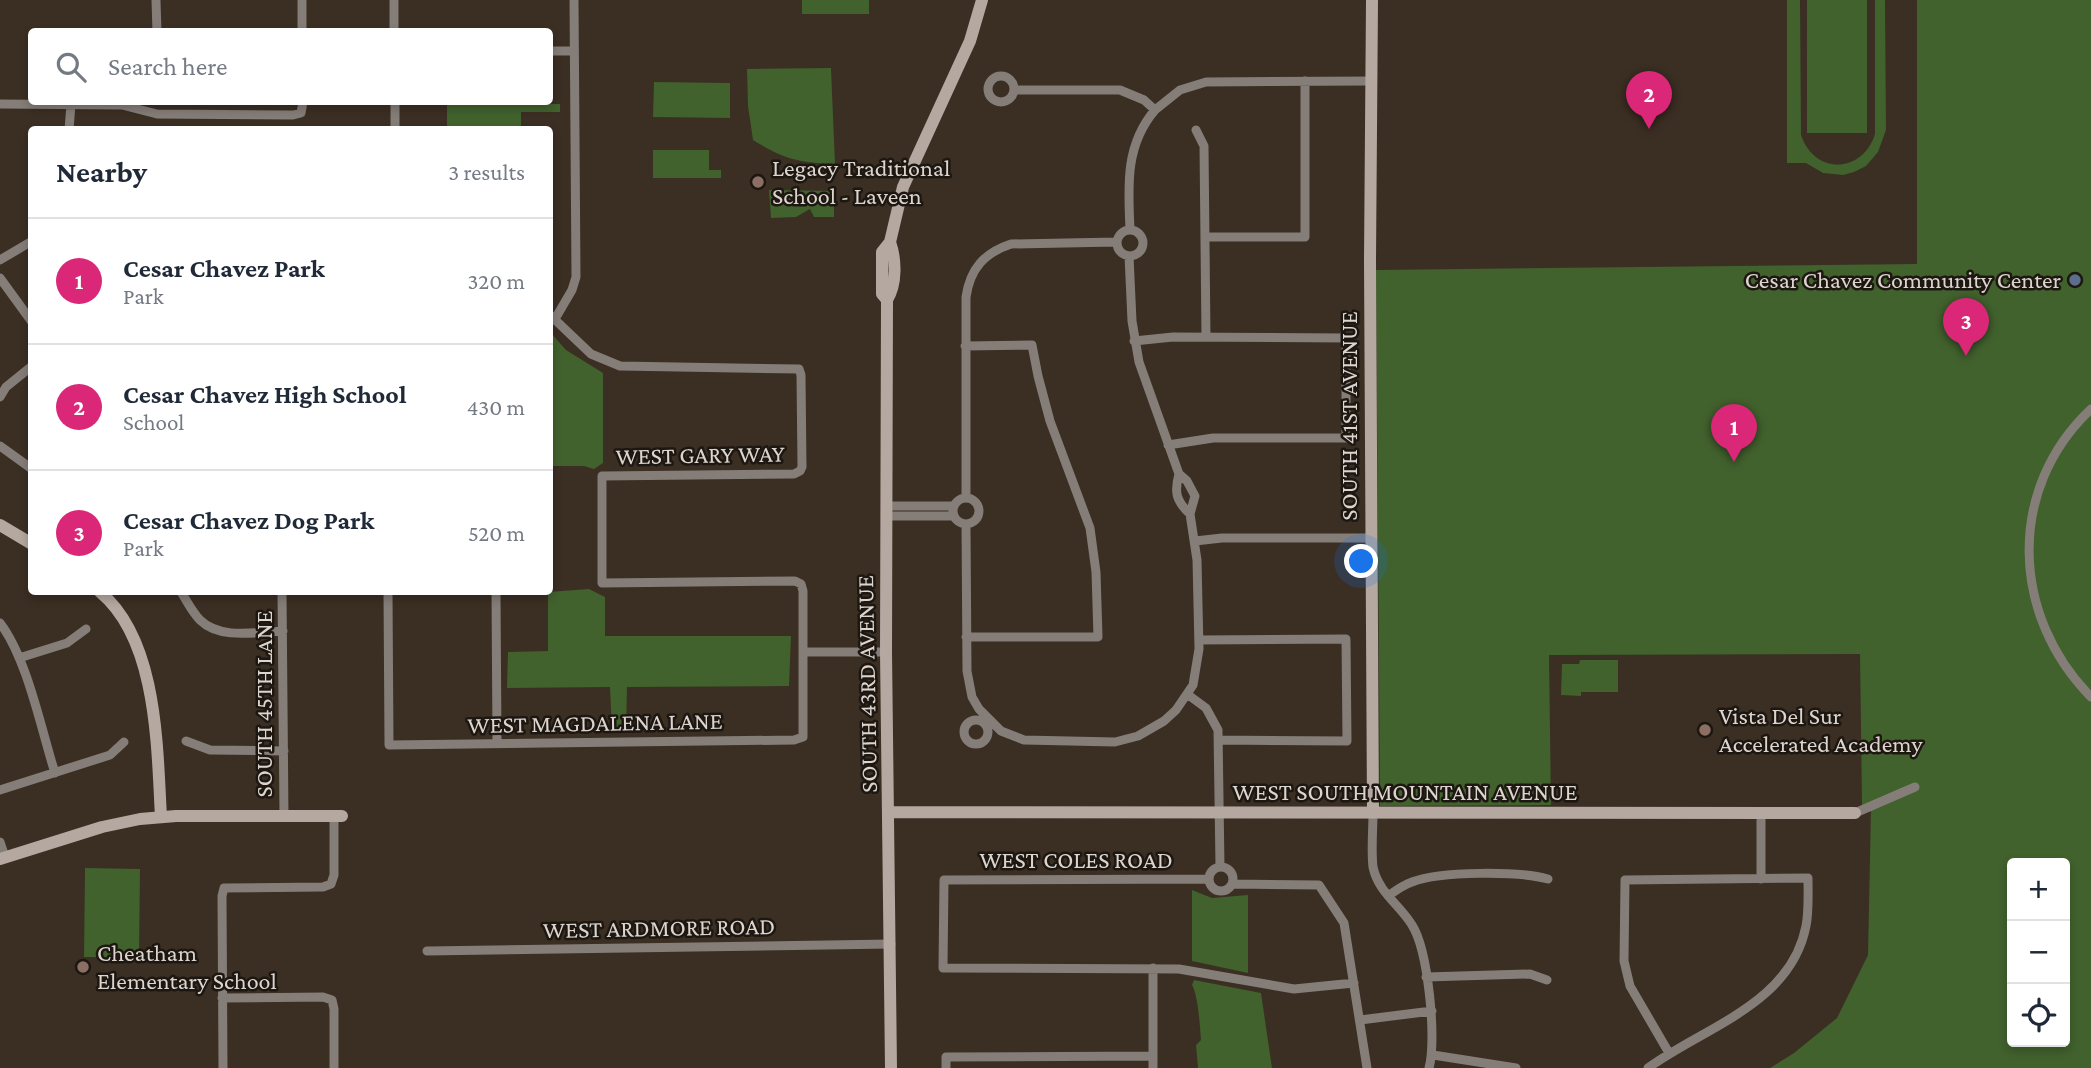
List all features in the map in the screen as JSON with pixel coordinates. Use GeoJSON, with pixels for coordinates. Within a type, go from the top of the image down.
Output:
{"type":"FeatureCollection","features":[{"type":"Feature","properties":{"kind":"street"},"geometry":{"type":"LineString","coordinates":[[156,0],[157,28]]}},
{"type":"Feature","properties":{"kind":"street"},"geometry":{"type":"LineString","coordinates":[[302,0],[302,28]]}},
{"type":"Feature","properties":{"kind":"street"},"geometry":{"type":"LineString","coordinates":[[394,0],[394,28]]}},
{"type":"Feature","properties":{"kind":"street"},"geometry":{"type":"LineString","coordinates":[[553,316],[572,290],[576,276],[574,0]]}},
{"type":"Feature","properties":{"kind":"street","name":"SOUTH 43RD AVENUE"},"geometry":{"type":"LineString","coordinates":[[891,1068],[886,652],[887,300],[881,294],[883,252],[890,242],[903,187],[970,41],[982,0]]}},
{"type":"Feature","properties":{"kind":"street","name":"SOUTH 41ST AVENUE"},"geometry":{"type":"LineString","coordinates":[[1373,0],[1373,867],[1380,885],[1411,923],[1420,939],[1432,1010],[1433,1055],[1429,1068]]}},
{"type":"Feature","properties":{"kind":"street"},"geometry":{"type":"LineString","coordinates":[[553,51],[573,51]]}},
{"type":"Feature","properties":{"kind":"street"},"geometry":{"type":"LineString","coordinates":[[1205,237],[1305,237],[1305,81]]}},
{"type":"Feature","properties":{"kind":"street"},"geometry":{"type":"LineString","coordinates":[[1130,229],[1130,160],[1138,135],[1155,110],[1180,90],[1206,82],[1372,81]]}},
{"type":"Feature","properties":{"kind":"street"},"geometry":{"type":"LineString","coordinates":[[1014,90],[1120,90],[1144,100],[1155,110]]}},
{"type":"Feature","properties":{"kind":"street"},"geometry":{"type":"LineString","coordinates":[[0,104],[28,104]]}},
{"type":"Feature","properties":{"kind":"street"},"geometry":{"type":"LineString","coordinates":[[69,126],[71,105]]}},
{"type":"Feature","properties":{"kind":"street"},"geometry":{"type":"LineString","coordinates":[[130,105],[157,114],[293,115],[301,113],[302,105]]}},
{"type":"Feature","properties":{"kind":"street"},"geometry":{"type":"LineString","coordinates":[[157,105],[157,114]]}},
{"type":"Feature","properties":{"kind":"street"},"geometry":{"type":"LineString","coordinates":[[395,105],[395,126]]}},
{"type":"Feature","properties":{"kind":"street"},"geometry":{"type":"LineString","coordinates":[[1196,130],[1205,146],[1206,337]]}},
{"type":"Feature","properties":{"kind":"street"},"geometry":{"type":"LineString","coordinates":[[1130,229],[1138,233],[1143,241],[1138,253],[1129,256],[1119,250],[1116,243],[1119,235],[1130,229]]}},
{"type":"Feature","properties":{"kind":"street"},"geometry":{"type":"LineString","coordinates":[[0,260],[28,243]]}},
{"type":"Feature","properties":{"kind":"street"},"geometry":{"type":"LineString","coordinates":[[967,497],[965,346],[968,281],[983,258],[997,248],[1011,244],[1116,243]]}},
{"type":"Feature","properties":{"kind":"street"},"geometry":{"type":"LineString","coordinates":[[966,524],[969,685],[972,697],[986,723],[1024,740],[1115,742],[1138,736],[1164,721],[1176,710],[1188,694],[1196,673],[1199,640],[1195,541],[1190,514],[1195,496],[1188,481],[1180,474],[1145,383],[1134,341],[1129,256]]}},
{"type":"Feature","properties":{"kind":"street"},"geometry":{"type":"LineString","coordinates":[[0,278],[28,316]]}},
{"type":"Feature","properties":{"kind":"street","name":"WEST GARY WAY"},"geometry":{"type":"LineString","coordinates":[[553,318],[591,354],[620,366],[799,369],[802,454],[800,471],[794,474],[601,475],[601,583],[795,581],[801,584],[803,652]]}},
{"type":"Feature","properties":{"kind":"street"},"geometry":{"type":"LineString","coordinates":[[1134,341],[1166,337],[1346,338],[1346,438],[1213,438],[1168,445]]}},
{"type":"Feature","properties":{"kind":"street"},"geometry":{"type":"LineString","coordinates":[[965,346],[1032,345],[1050,421],[1090,528],[1096,572],[1098,637],[967,637]]}},
{"type":"Feature","properties":{"kind":"street"},"geometry":{"type":"LineString","coordinates":[[0,397],[6,387],[28,369]]}},
{"type":"Feature","properties":{"kind":"street"},"geometry":{"type":"LineString","coordinates":[[2091,410],[2068,434],[2053,456],[2038,490],[2030,530],[2028,560],[2029,578],[2045,630],[2055,652],[2091,697]]}},
{"type":"Feature","properties":{"kind":"street"},"geometry":{"type":"LineString","coordinates":[[0,446],[28,467]]}},
{"type":"Feature","properties":{"kind":"street"},"geometry":{"type":"LineString","coordinates":[[1180,474],[1175,491],[1177,500],[1190,514]]}},
{"type":"Feature","properties":{"kind":"street"},"geometry":{"type":"LineString","coordinates":[[967,497],[977,502],[980,513],[976,520],[966,524],[959,522],[954,511],[959,500],[967,497]]}},
{"type":"Feature","properties":{"kind":"street"},"geometry":{"type":"LineString","coordinates":[[886,511],[954,511]]}},
{"type":"Feature","properties":{"kind":"street"},"geometry":{"type":"LineString","coordinates":[[0,525],[28,542]]}},
{"type":"Feature","properties":{"kind":"street"},"geometry":{"type":"LineString","coordinates":[[1195,541],[1222,538],[1371,538]]}},
{"type":"Feature","properties":{"kind":"street"},"geometry":{"type":"LineString","coordinates":[[102,595],[124,623],[141,655],[145,670],[153,710],[161,817]]}},
{"type":"Feature","properties":{"kind":"street"},"geometry":{"type":"LineString","coordinates":[[183,595],[199,619],[211,629],[225,632],[283,631]]}},
{"type":"Feature","properties":{"kind":"street","name":"SOUTH 45TH LANE"},"geometry":{"type":"LineString","coordinates":[[282,595],[284,816]]}},
{"type":"Feature","properties":{"kind":"street","name":"WEST MAGDALENA LANE"},"geometry":{"type":"LineString","coordinates":[[388,595],[389,744],[800,739],[804,733],[803,652]]}},
{"type":"Feature","properties":{"kind":"street"},"geometry":{"type":"LineString","coordinates":[[496,595],[497,743]]}},
{"type":"Feature","properties":{"kind":"street"},"geometry":{"type":"LineString","coordinates":[[0,624],[12,639],[55,773]]}},
{"type":"Feature","properties":{"kind":"street"},"geometry":{"type":"LineString","coordinates":[[19,658],[67,643],[86,629]]}},
{"type":"Feature","properties":{"kind":"street"},"geometry":{"type":"LineString","coordinates":[[1199,640],[1346,639],[1347,741],[1219,740]]}},
{"type":"Feature","properties":{"kind":"street"},"geometry":{"type":"LineString","coordinates":[[803,652],[886,652]]}},
{"type":"Feature","properties":{"kind":"street"},"geometry":{"type":"LineString","coordinates":[[1188,694],[1210,713],[1218,730],[1220,867],[1231,872],[1232,884]]}},
{"type":"Feature","properties":{"kind":"street"},"geometry":{"type":"LineString","coordinates":[[187,741],[210,750],[284,751]]}},
{"type":"Feature","properties":{"kind":"street"},"geometry":{"type":"LineString","coordinates":[[0,790],[110,755],[124,742]]}},
{"type":"Feature","properties":{"kind":"street","name":"WEST SOUTH MOUNTAIN AVENUE"},"geometry":{"type":"LineString","coordinates":[[890,812],[1855,813],[1915,787]]}},
{"type":"Feature","properties":{"kind":"street"},"geometry":{"type":"LineString","coordinates":[[1761,813],[1761,878]]}},
{"type":"Feature","properties":{"kind":"street"},"geometry":{"type":"LineString","coordinates":[[0,842],[2,858],[117,823],[161,817],[338,816],[331,884],[323,887],[224,888],[223,1068]]}},
{"type":"Feature","properties":{"kind":"street","name":"WEST COLES ROAD"},"geometry":{"type":"LineString","coordinates":[[1220,867],[1210,872],[1208,879],[1210,886],[1216,891],[1227,890],[1232,884],[1320,885],[1344,923],[1354,983]]}},
{"type":"Feature","properties":{"kind":"street"},"geometry":{"type":"LineString","coordinates":[[1388,895],[1412,882],[1446,875],[1533,875],[1548,879]]}},
{"type":"Feature","properties":{"kind":"street"},"geometry":{"type":"LineString","coordinates":[[1648,1068],[1753,1005],[1780,980],[1798,954],[1806,927],[1808,878],[1625,880],[1624,961],[1630,986],[1669,1053]]}},
{"type":"Feature","properties":{"kind":"street","name":"WEST COLES ROAD"},"geometry":{"type":"LineString","coordinates":[[1153,968],[943,968],[944,880],[1208,879]]}},
{"type":"Feature","properties":{"kind":"street","name":"WEST ARDMORE ROAD"},"geometry":{"type":"LineString","coordinates":[[427,951],[891,944]]}},
{"type":"Feature","properties":{"kind":"street"},"geometry":{"type":"LineString","coordinates":[[1153,1068],[1153,968],[1294,989],[1354,983],[1367,1068]]}},
{"type":"Feature","properties":{"kind":"street"},"geometry":{"type":"LineString","coordinates":[[1426,977],[1530,974],[1548,980]]}},
{"type":"Feature","properties":{"kind":"street"},"geometry":{"type":"LineString","coordinates":[[222,998],[323,997],[332,1000],[334,1068]]}},
{"type":"Feature","properties":{"kind":"street"},"geometry":{"type":"LineString","coordinates":[[1360,1020],[1432,1010]]}},
{"type":"Feature","properties":{"kind":"street"},"geometry":{"type":"LineString","coordinates":[[1433,1055],[1516,1068]]}},
{"type":"Feature","properties":{"kind":"street"},"geometry":{"type":"LineString","coordinates":[[946,1068],[946,1057],[1153,1056]]}},
{"type":"Feature","properties":{"kind":"green space"},"geometry":{"type":"Polygon","coordinates":[[[802,0],[869,0],[869,14],[802,14],[802,0]]]}},
{"type":"Feature","properties":{"kind":"green space"},"geometry":{"type":"Polygon","coordinates":[[[1787,0],[1800,0],[1801,135],[1817,158],[1827,163],[1839,164],[1860,156],[1869,147],[1875,134],[1875,0],[1885,0],[1886,130],[1878,152],[1866,166],[1854,172],[1843,175],[1823,173],[1806,163],[1787,163],[1787,0]]]}},
{"type":"Feature","properties":{"kind":"green space"},"geometry":{"type":"Polygon","coordinates":[[[1807,0],[1867,0],[1867,133],[1807,133],[1807,0]]]}},
{"type":"Feature","properties":{"kind":"green space"},"geometry":{"type":"Polygon","coordinates":[[[1917,0],[2091,0],[2091,1068],[1770,1068],[1794,1053],[1837,1018],[1868,955],[1871,808],[1862,806],[1860,654],[1549,655],[1551,805],[1380,806],[1376,270],[1917,264],[1917,0]]]}},
{"type":"Feature","properties":{"kind":"green space"},"geometry":{"type":"Polygon","coordinates":[[[831,68],[835,164],[792,159],[753,140],[748,106],[747,69],[831,68]]]}},
{"type":"Feature","properties":{"kind":"green space"},"geometry":{"type":"Polygon","coordinates":[[[654,82],[730,83],[730,118],[653,117],[654,82]]]}},
{"type":"Feature","properties":{"kind":"green space"},"geometry":{"type":"Polygon","coordinates":[[[560,104],[560,112],[521,112],[521,126],[447,126],[447,105],[560,104]]]}},
{"type":"Feature","properties":{"kind":"green space"},"geometry":{"type":"Polygon","coordinates":[[[653,150],[709,150],[709,170],[721,170],[721,178],[653,178],[653,150]]]}},
{"type":"Feature","properties":{"kind":"green space"},"geometry":{"type":"Polygon","coordinates":[[[769,190],[834,191],[834,217],[814,217],[810,209],[796,217],[771,218],[769,190]]]}},
{"type":"Feature","properties":{"kind":"green space"},"geometry":{"type":"Polygon","coordinates":[[[553,335],[566,350],[603,373],[603,463],[594,469],[584,466],[553,466],[553,335]]]}},
{"type":"Feature","properties":{"kind":"green space"},"geometry":{"type":"Polygon","coordinates":[[[589,589],[605,597],[605,636],[791,636],[789,686],[627,687],[626,732],[612,732],[610,687],[507,688],[508,652],[548,651],[548,595],[553,595],[553,592],[589,589]]]}},
{"type":"Feature","properties":{"kind":"green space"},"geometry":{"type":"Polygon","coordinates":[[[1580,660],[1618,660],[1618,692],[1561,695],[1562,664],[1579,664],[1580,660]]]}},
{"type":"Feature","properties":{"kind":"green space"},"geometry":{"type":"Polygon","coordinates":[[[85,868],[140,869],[139,957],[84,957],[85,868]]]}},
{"type":"Feature","properties":{"kind":"green space"},"geometry":{"type":"Polygon","coordinates":[[[1192,890],[1212,898],[1248,895],[1248,973],[1192,961],[1192,890]]]}},
{"type":"Feature","properties":{"kind":"green space"},"geometry":{"type":"Polygon","coordinates":[[[1194,980],[1261,993],[1272,1068],[1198,1068],[1196,1045],[1201,1040],[1192,985],[1194,980]]]}},
{"type":"Feature","properties":{"kind":"place","name":"Cesar Chavez High School"},"geometry":{"type":"Point","coordinates":[1649,129]}},
{"type":"Feature","properties":{"kind":"place","name":"Legacy Traditional School - Laveen"},"geometry":{"type":"Point","coordinates":[758,182]}},
{"type":"Feature","properties":{"kind":"place","name":"Cesar Chavez Community Center"},"geometry":{"type":"Point","coordinates":[2075,280]}},
{"type":"Feature","properties":{"kind":"place","name":"Cesar Chavez Dog Park"},"geometry":{"type":"Point","coordinates":[1966,356]}},
{"type":"Feature","properties":{"kind":"place","name":"Cesar Chavez Park"},"geometry":{"type":"Point","coordinates":[1734,462]}},
{"type":"Feature","properties":{"kind":"place","name":"Vista Del Sur Accelerated Academy"},"geometry":{"type":"Point","coordinates":[1705,730]}},
{"type":"Feature","properties":{"kind":"place","name":"Cheatham Elementary School"},"geometry":{"type":"Point","coordinates":[83,967]}}]}
